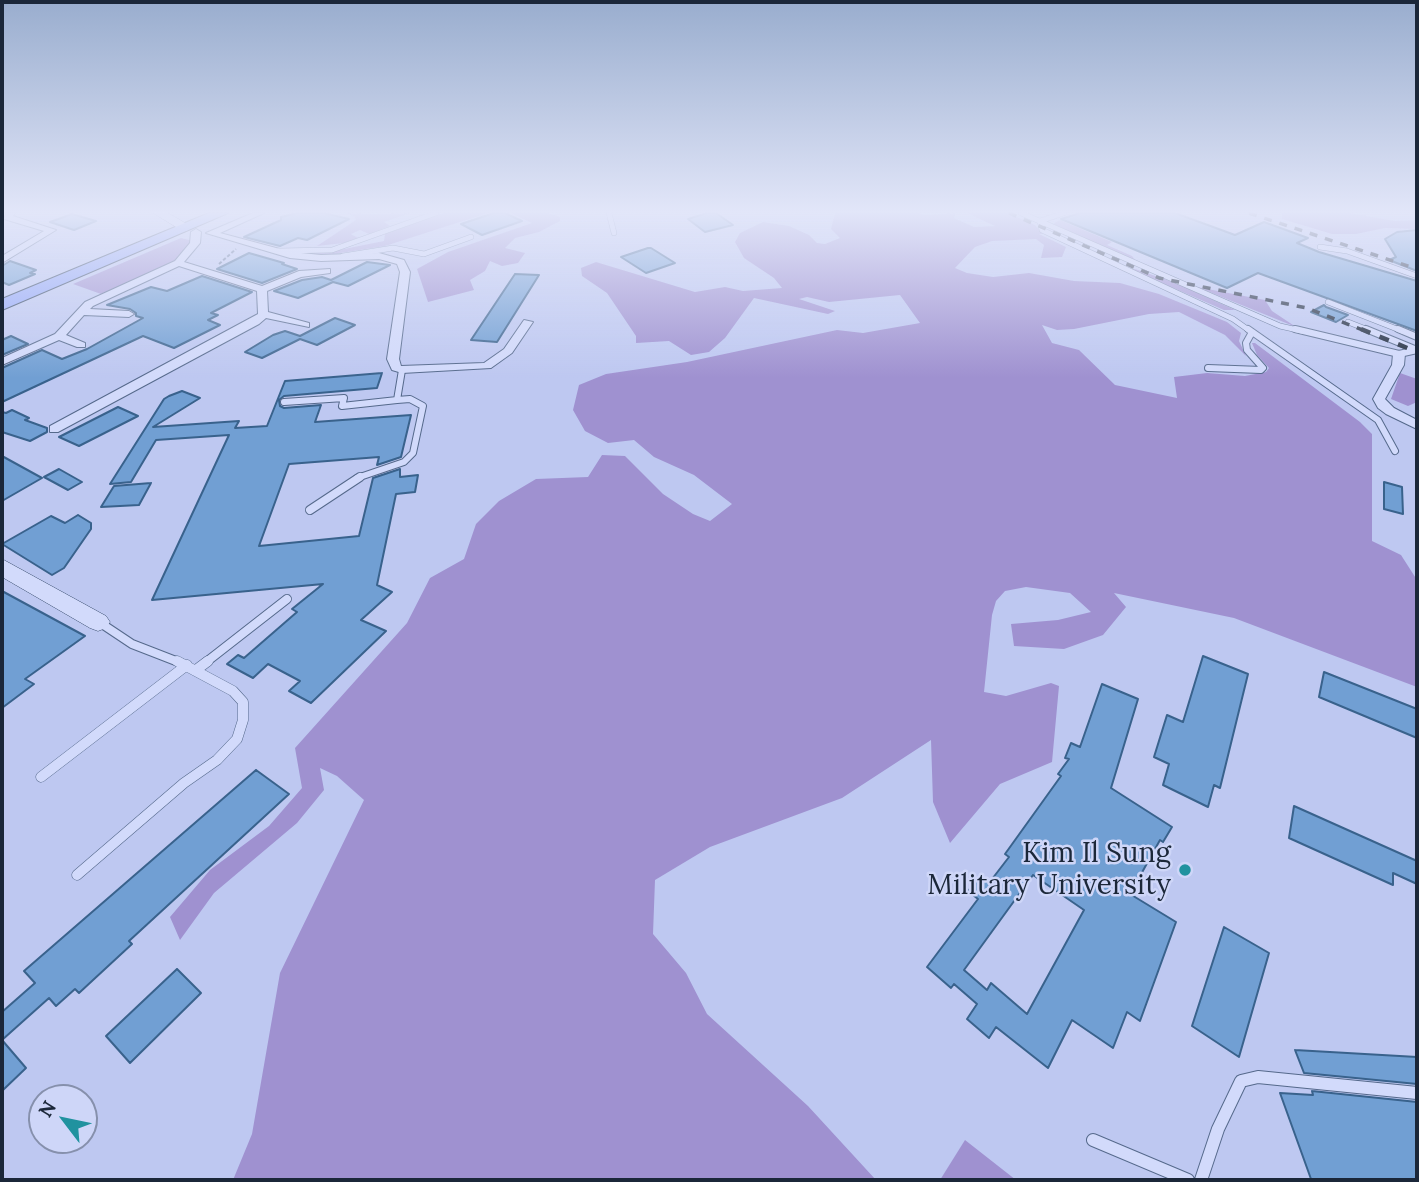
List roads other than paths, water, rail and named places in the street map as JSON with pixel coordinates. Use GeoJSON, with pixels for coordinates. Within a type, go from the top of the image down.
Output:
{"type":"FeatureCollection","features":[{"type":"Feature","properties":{"kind":"main road"},"geometry":{"type":"LineString","coordinates":[[2,305],[95,268]]}},
{"type":"Feature","properties":{"kind":"street"},"geometry":{"type":"LineString","coordinates":[[2,362],[59,336],[81,312],[98,299],[167,268]]}},
{"type":"Feature","properties":{"kind":"street"},"geometry":{"type":"LineString","coordinates":[[198,268],[267,286],[299,274],[327,271]]}},
{"type":"Feature","properties":{"kind":"street"},"geometry":{"type":"LineString","coordinates":[[54,429],[255,322],[263,315],[269,280],[230,268]]}},
{"type":"Feature","properties":{"kind":"street"},"geometry":{"type":"LineString","coordinates":[[403,268],[393,359],[396,368],[402,370],[488,366],[508,351],[528,321]]}},
{"type":"Feature","properties":{"kind":"street"},"geometry":{"type":"LineString","coordinates":[[81,312],[129,314]]}},
{"type":"Feature","properties":{"kind":"street"},"geometry":{"type":"LineString","coordinates":[[263,315],[274,315],[305,325]]}},
{"type":"Feature","properties":{"kind":"street"},"geometry":{"type":"LineString","coordinates":[[59,336],[81,345]]}},
{"type":"Feature","properties":{"kind":"street"},"geometry":{"type":"LineString","coordinates":[[1399,354],[1398,365],[1379,399],[1390,411],[1416,426]]}},
{"type":"Feature","properties":{"kind":"street"},"geometry":{"type":"LineString","coordinates":[[2,567],[98,622]]}},
{"type":"Feature","properties":{"kind":"lane"},"geometry":{"type":"LineString","coordinates":[[1148,268],[1295,330],[1399,354],[1417,350]]}},
{"type":"Feature","properties":{"kind":"lane"},"geometry":{"type":"LineString","coordinates":[[1397,268],[1417,275]]}},
{"type":"Feature","properties":{"kind":"lane"},"geometry":{"type":"LineString","coordinates":[[1125,269],[1233,319],[1378,420],[1395,452]]}},
{"type":"Feature","properties":{"kind":"lane"},"geometry":{"type":"LineString","coordinates":[[1328,302],[1417,337]]}},
{"type":"Feature","properties":{"kind":"lane"},"geometry":{"type":"LineString","coordinates":[[1233,319],[1257,316]]}},
{"type":"Feature","properties":{"kind":"lane"},"geometry":{"type":"LineString","coordinates":[[1348,322],[1417,350]]}},
{"type":"Feature","properties":{"kind":"lane"},"geometry":{"type":"LineString","coordinates":[[1208,368],[1261,370],[1263,368],[1247,349],[1246,343],[1251,334]]}},
{"type":"Feature","properties":{"kind":"lane"},"geometry":{"type":"LineString","coordinates":[[397,400],[402,370]]}},
{"type":"Feature","properties":{"kind":"lane"},"geometry":{"type":"LineString","coordinates":[[284,402],[344,398],[342,406],[410,399],[423,406],[413,453],[404,461],[364,474],[310,510]]}},
{"type":"Feature","properties":{"kind":"lane"},"geometry":{"type":"LineString","coordinates":[[41,777],[286,599]]}},
{"type":"Feature","properties":{"kind":"lane"},"geometry":{"type":"LineString","coordinates":[[77,875],[184,783],[217,760],[237,739],[243,720],[243,702],[233,691],[192,667],[132,644],[98,622]]}},
{"type":"Feature","properties":{"kind":"lane"},"geometry":{"type":"LineString","coordinates":[[1201,1180],[1219,1129],[1241,1081],[1258,1077],[1417,1093]]}},
{"type":"Feature","properties":{"kind":"lane"},"geometry":{"type":"LineString","coordinates":[[1093,1140],[1188,1180]]}},
{"type":"Feature","properties":{"kind":"railway"},"geometry":{"type":"LineString","coordinates":[[1136,268],[1159,278],[1307,308],[1365,331]]}},
{"type":"Feature","properties":{"kind":"railway"},"geometry":{"type":"LineString","coordinates":[[1361,329],[1417,352]]}},
{"type":"Feature","properties":{"kind":"place","name":"Kim Il Sung Military University"},"geometry":{"type":"Point","coordinates":[1185,870]}}]}
